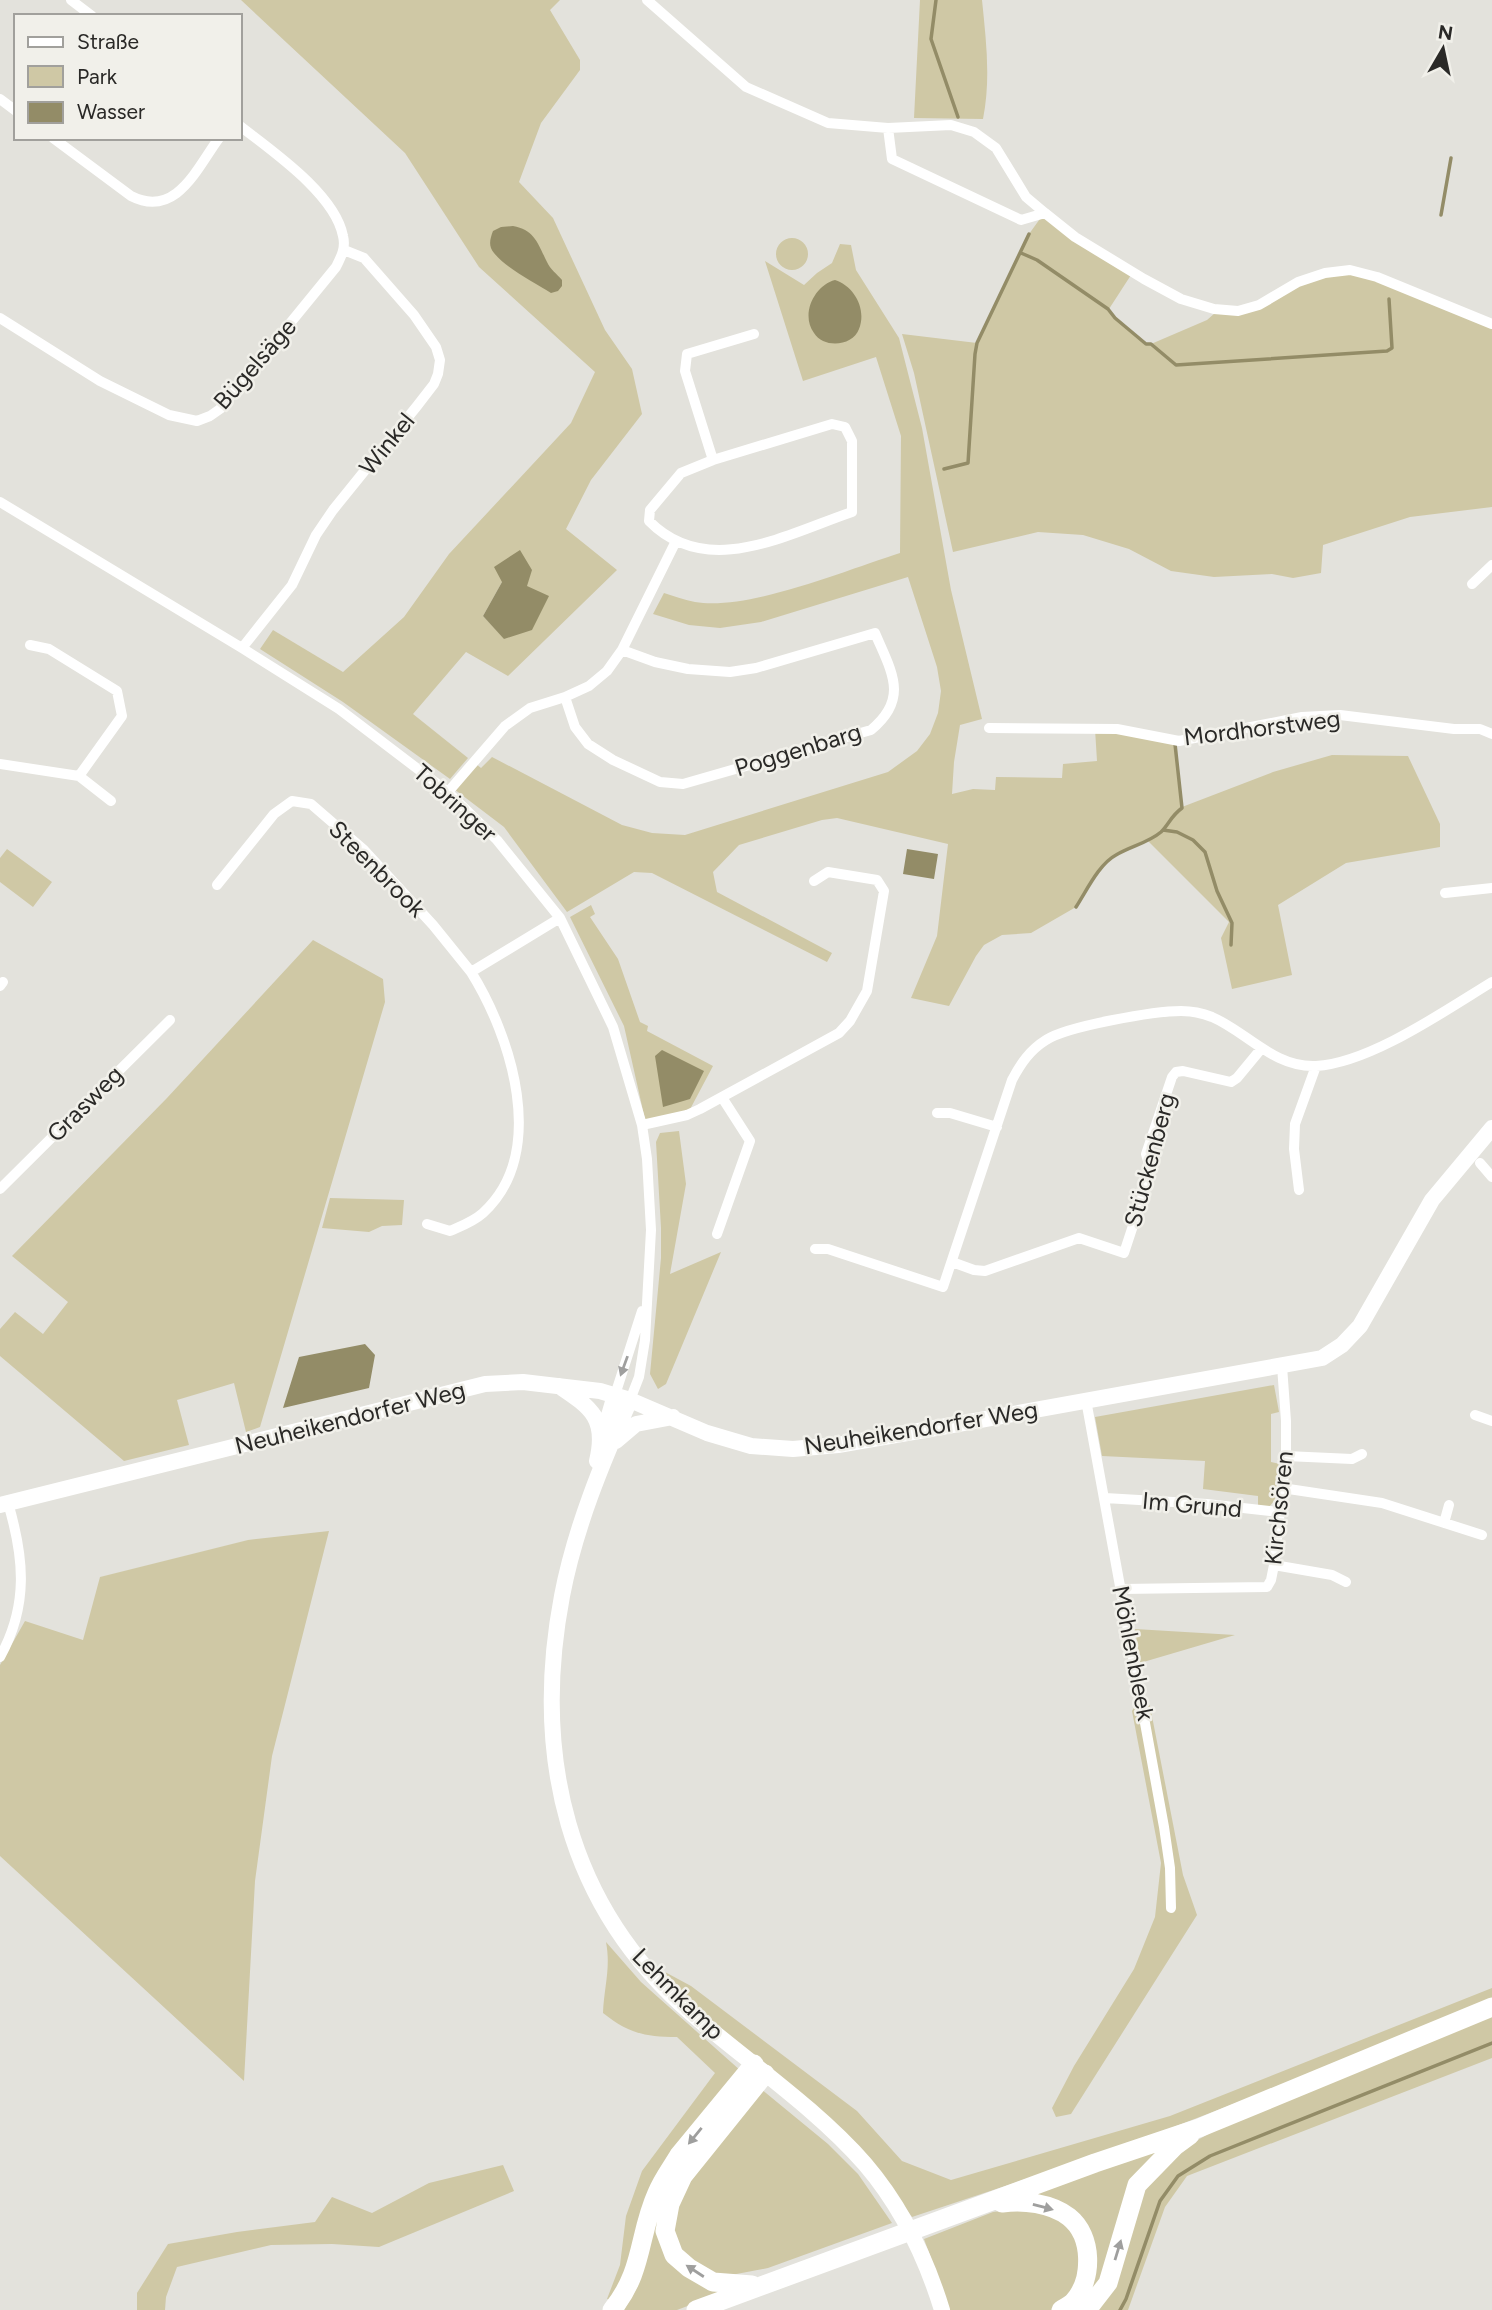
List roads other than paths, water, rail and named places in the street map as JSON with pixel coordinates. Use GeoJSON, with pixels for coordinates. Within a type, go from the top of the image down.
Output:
{"type":"FeatureCollection","features":[{"type":"Feature","properties":{"kind":"highway"},"geometry":{"type":"LineString","coordinates":[[696,2310],[1199,2128],[1492,2007]]}},
{"type":"Feature","properties":{"kind":"highway"},"geometry":{"type":"LineString","coordinates":[[760,2069],[683,2176],[670,2204],[665,2231],[674,2255],[713,2282],[760,2286]]}},
{"type":"Feature","properties":{"kind":"highway"},"geometry":{"type":"LineString","coordinates":[[612,2310],[625,2294],[635,2270],[657,2193],[679,2155],[760,2069]]}},
{"type":"Feature","properties":{"kind":"highway"},"geometry":{"type":"LineString","coordinates":[[1087,2310],[1108,2283],[1138,2186],[1175,2146],[1199,2128]]}},
{"type":"Feature","properties":{"kind":"highway"},"geometry":{"type":"LineString","coordinates":[[976,2207],[1019,2201],[1050,2207],[1070,2218],[1080,2232],[1088,2256],[1085,2280],[1074,2302],[1061,2310]]}},
{"type":"Feature","properties":{"kind":"street"},"geometry":{"type":"LineString","coordinates":[[71,0],[89,14]]}},
{"type":"Feature","properties":{"kind":"street"},"geometry":{"type":"LineString","coordinates":[[647,0],[746,86],[828,123],[888,128],[951,125],[974,132],[996,148],[1026,197],[1045,213],[1075,237],[1181,299],[1214,309],[1244,309],[1259,305],[1298,282],[1325,273],[1350,270],[1377,277],[1492,324]]}},
{"type":"Feature","properties":{"kind":"street"},"geometry":{"type":"LineString","coordinates":[[242,128],[302,175],[335,215],[343,235],[344,250]]}},
{"type":"Feature","properties":{"kind":"street"},"geometry":{"type":"LineString","coordinates":[[888,128],[892,159],[1021,220],[1045,213]]}},
{"type":"Feature","properties":{"kind":"street"},"geometry":{"type":"LineString","coordinates":[[56,140],[131,196],[153,203],[165,201],[179,193],[218,140]]}},
{"type":"Feature","properties":{"kind":"street","name":"Bügelsäge"},"geometry":{"type":"LineString","coordinates":[[0,318],[100,381],[169,415],[197,421],[220,409],[336,267],[344,250]]}},
{"type":"Feature","properties":{"kind":"street","name":"Winkel"},"geometry":{"type":"LineString","coordinates":[[242,648],[288,592],[316,535],[333,510],[425,395],[438,374],[440,360],[436,348],[414,315],[364,258],[344,250]]}},
{"type":"Feature","properties":{"kind":"street"},"geometry":{"type":"LineString","coordinates":[[713,460],[685,371],[687,354],[754,334]]}},
{"type":"Feature","properties":{"kind":"street"},"geometry":{"type":"LineString","coordinates":[[832,424],[845,427],[852,442],[852,512],[749,547],[717,552],[676,541],[649,521],[650,510],[681,473],[713,460],[832,424]]}},
{"type":"Feature","properties":{"kind":"street","name":"Tobringer"},"geometry":{"type":"LineString","coordinates":[[0,502],[339,709],[448,792],[497,840],[560,918],[613,1027],[642,1125],[650,1200],[645,1340],[639,1377],[622,1397]]}},
{"type":"Feature","properties":{"kind":"street"},"geometry":{"type":"LineString","coordinates":[[448,792],[505,726],[530,708],[589,686],[607,671],[622,650],[676,541]]}},
{"type":"Feature","properties":{"kind":"street"},"geometry":{"type":"LineString","coordinates":[[1472,584],[1492,565]]}},
{"type":"Feature","properties":{"kind":"street","name":"Poggenbarg"},"geometry":{"type":"LineString","coordinates":[[565,697],[575,727],[587,744],[612,760],[660,782],[683,785],[870,730],[884,719],[895,687],[875,633],[756,668],[730,671],[688,669],[655,662],[622,650]]}},
{"type":"Feature","properties":{"kind":"street"},"geometry":{"type":"LineString","coordinates":[[30,645],[49,649],[117,691],[122,716],[79,776]]}},
{"type":"Feature","properties":{"kind":"street","name":"Mordhorstweg"},"geometry":{"type":"LineString","coordinates":[[989,728],[1117,729],[1179,741],[1302,718],[1340,715],[1454,729],[1480,729],[1492,734]]}},
{"type":"Feature","properties":{"kind":"street"},"geometry":{"type":"LineString","coordinates":[[0,764],[79,776],[111,801]]}},
{"type":"Feature","properties":{"kind":"street","name":"Steenbrook"},"geometry":{"type":"LineString","coordinates":[[217,885],[274,814],[292,801],[311,804],[370,856],[433,925],[471,972],[496,1021],[509,1058],[519,1115],[517,1153],[506,1181],[484,1212],[469,1223],[450,1231],[427,1224]]}},
{"type":"Feature","properties":{"kind":"street"},"geometry":{"type":"LineString","coordinates":[[642,1125],[687,1115],[723,1099],[839,1033],[850,1021],[867,991],[884,891],[877,880],[828,873],[814,881]]}},
{"type":"Feature","properties":{"kind":"street"},"geometry":{"type":"LineString","coordinates":[[1445,893],[1492,888]]}},
{"type":"Feature","properties":{"kind":"street"},"geometry":{"type":"LineString","coordinates":[[471,972],[560,918]]}},
{"type":"Feature","properties":{"kind":"street"},"geometry":{"type":"LineString","coordinates":[[815,1249],[828,1249],[943,1287],[1012,1080],[1020,1065],[1045,1040],[1066,1031],[1162,1012],[1182,1011],[1210,1017],[1231,1027],[1281,1060],[1316,1066],[1342,1062],[1416,1029],[1492,982]]}},
{"type":"Feature","properties":{"kind":"street","name":"Grasweg"},"geometry":{"type":"LineString","coordinates":[[0,1189],[170,1020]]}},
{"type":"Feature","properties":{"kind":"street","name":"Stückenberg"},"geometry":{"type":"LineString","coordinates":[[952,1262],[985,1271],[1079,1238],[1124,1253],[1151,1171],[1146,1154],[1172,1077],[1176,1072],[1183,1071],[1231,1082],[1261,1049]]}},
{"type":"Feature","properties":{"kind":"street"},"geometry":{"type":"LineString","coordinates":[[1299,1190],[1294,1149],[1295,1124],[1316,1066]]}},
{"type":"Feature","properties":{"kind":"street"},"geometry":{"type":"LineString","coordinates":[[717,1234],[750,1141],[723,1099]]}},
{"type":"Feature","properties":{"kind":"street"},"geometry":{"type":"LineString","coordinates":[[937,1113],[950,1113],[997,1127]]}},
{"type":"Feature","properties":{"kind":"street","name":"Neuheikendorfer Weg"},"geometry":{"type":"LineString","coordinates":[[4,1504],[485,1384],[556,1384],[622,1397],[707,1433],[751,1446],[793,1450],[838,1445],[1322,1358],[1342,1345],[1360,1326],[1432,1200],[1492,1128]]}},
{"type":"Feature","properties":{"kind":"street"},"geometry":{"type":"LineString","coordinates":[[1480,1163],[1492,1177]]}},
{"type":"Feature","properties":{"kind":"street","name":"Tobringer"},"geometry":{"type":"LineString","coordinates":[[622,1397],[647,1291]]}},
{"type":"Feature","properties":{"kind":"street","name":"Kirchsören"},"geometry":{"type":"LineString","coordinates":[[1121,1589],[1267,1587],[1274,1565],[1286,1456],[1282,1366]]}},
{"type":"Feature","properties":{"kind":"street"},"geometry":{"type":"LineString","coordinates":[[556,1384],[593,1411],[604,1450]]}},
{"type":"Feature","properties":{"kind":"street"},"geometry":{"type":"LineString","coordinates":[[604,1450],[622,1397]]}},
{"type":"Feature","properties":{"kind":"street","name":"Möhlenbleek"},"geometry":{"type":"LineString","coordinates":[[1086,1400],[1168,1852],[1171,1908]]}},
{"type":"Feature","properties":{"kind":"street"},"geometry":{"type":"LineString","coordinates":[[1475,1415],[1492,1421]]}},
{"type":"Feature","properties":{"kind":"street"},"geometry":{"type":"LineString","coordinates":[[604,1450],[631,1427],[673,1417]]}},
{"type":"Feature","properties":{"kind":"street","name":"Lehmkamp"},"geometry":{"type":"LineString","coordinates":[[604,1450],[562,1594],[551,1696],[554,1759],[565,1818],[584,1868],[610,1918],[642,1964],[690,2012],[836,2134],[866,2165],[898,2210],[920,2251],[942,2310]]}},
{"type":"Feature","properties":{"kind":"street"},"geometry":{"type":"LineString","coordinates":[[1286,1456],[1352,1459],[1362,1454]]}},
{"type":"Feature","properties":{"kind":"street"},"geometry":{"type":"LineString","coordinates":[[1282,1488],[1382,1503],[1482,1535]]}},
{"type":"Feature","properties":{"kind":"street","name":"Im Grund"},"geometry":{"type":"LineString","coordinates":[[1105,1498],[1206,1504],[1279,1512]]}},
{"type":"Feature","properties":{"kind":"street"},"geometry":{"type":"LineString","coordinates":[[0,1657],[15,1620],[22,1577],[20,1550],[4,1504]]}},
{"type":"Feature","properties":{"kind":"street"},"geometry":{"type":"LineString","coordinates":[[1444,1522],[1449,1505]]}},
{"type":"Feature","properties":{"kind":"street"},"geometry":{"type":"LineString","coordinates":[[1274,1565],[1332,1575],[1346,1582]]}},
{"type":"Feature","properties":{"kind":"water"},"geometry":{"type":"Polygon","coordinates":[[[513,226],[526,231],[535,239],[548,265],[562,280],[558,291],[551,293],[521,275],[499,259],[492,250],[490,242],[493,231],[513,226]]]}},
{"type":"Feature","properties":{"kind":"water"},"geometry":{"type":"Polygon","coordinates":[[[835,280],[848,287],[857,299],[861,321],[856,335],[851,339],[831,343],[824,342],[814,333],[810,325],[809,309],[821,288],[835,280]]]}},
{"type":"Feature","properties":{"kind":"water"},"geometry":{"type":"Polygon","coordinates":[[[520,550],[532,570],[527,586],[549,596],[532,630],[504,639],[483,616],[502,582],[494,567],[520,550]]]}},
{"type":"Feature","properties":{"kind":"water"},"geometry":{"type":"Polygon","coordinates":[[[907,849],[938,854],[934,879],[903,874],[907,849]]]}},
{"type":"Feature","properties":{"kind":"water"},"geometry":{"type":"Polygon","coordinates":[[[662,1050],[704,1071],[690,1099],[663,1107],[655,1056],[662,1050]]]}},
{"type":"Feature","properties":{"kind":"water"},"geometry":{"type":"Polygon","coordinates":[[[365,1344],[375,1355],[369,1388],[283,1408],[299,1357],[365,1344]]]}},
{"type":"Feature","properties":{"kind":"waterway"},"geometry":{"type":"LineString","coordinates":[[936,0],[931,39],[958,117]]}},
{"type":"Feature","properties":{"kind":"waterway"},"geometry":{"type":"LineString","coordinates":[[1441,215],[1451,158]]}},
{"type":"Feature","properties":{"kind":"waterway"},"geometry":{"type":"LineString","coordinates":[[944,469],[968,463],[977,343],[1029,234]]}},
{"type":"Feature","properties":{"kind":"waterway"},"geometry":{"type":"LineString","coordinates":[[1021,253],[1037,260],[1108,309],[1146,344],[1151,344],[1176,365],[1387,351],[1392,348],[1389,299]]}},
{"type":"Feature","properties":{"kind":"waterway"},"geometry":{"type":"LineString","coordinates":[[1076,907],[1110,859],[1156,836],[1182,808],[1175,744]]}},
{"type":"Feature","properties":{"kind":"waterway"},"geometry":{"type":"LineString","coordinates":[[1163,830],[1177,832],[1193,840],[1205,852],[1217,891],[1232,923],[1231,945]]}},
{"type":"Feature","properties":{"kind":"waterway"},"geometry":{"type":"LineString","coordinates":[[1120,2310],[1160,2201],[1178,2176],[1210,2156],[1492,2043]]}}]}
